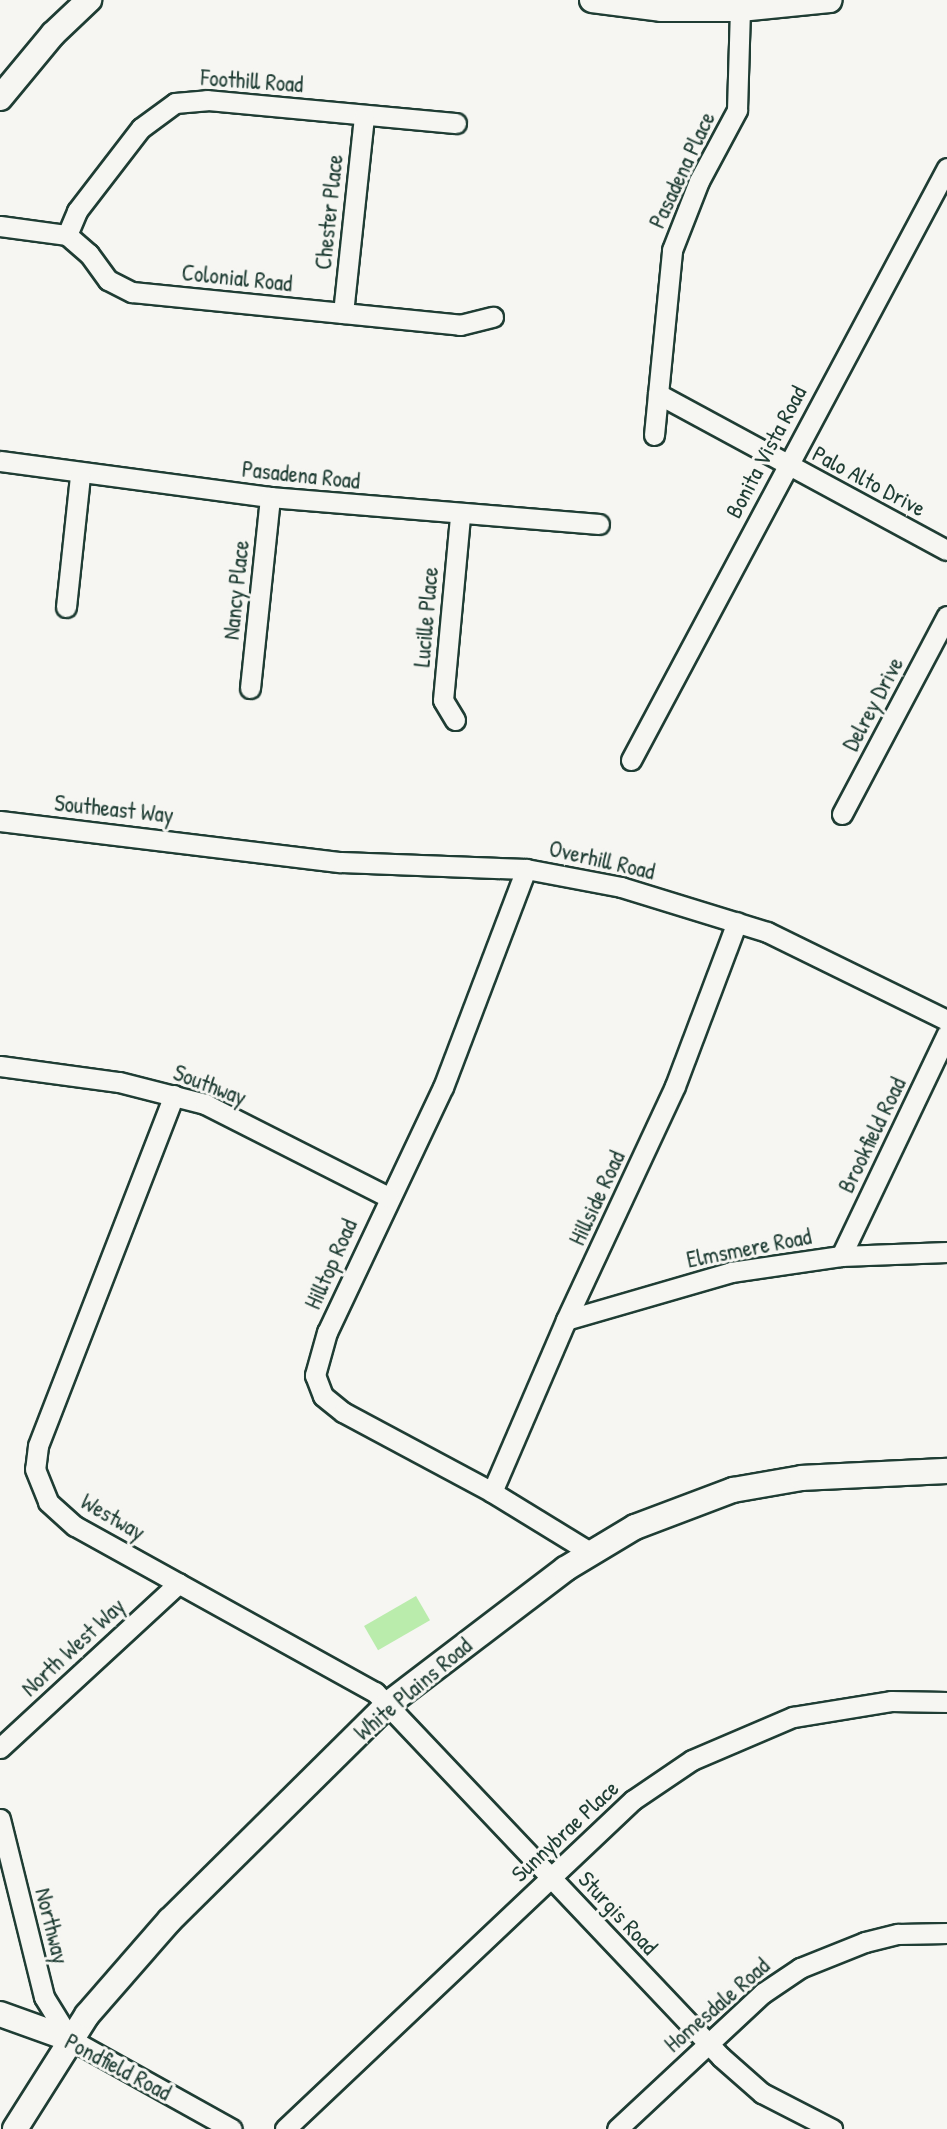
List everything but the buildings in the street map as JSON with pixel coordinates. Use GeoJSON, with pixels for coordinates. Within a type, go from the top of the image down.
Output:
{"type":"FeatureCollection","features":[{"type":"Feature","properties":{"kind":"main road"},"geometry":{"type":"LineString","coordinates":[[0,97],[52,34],[89,0]]}},
{"type":"Feature","properties":{"kind":"main road"},"geometry":{"type":"LineString","coordinates":[[592,0],[662,9],[740,9],[830,0]]}},
{"type":"Feature","properties":{"kind":"main road","name":"White Plains Road"},"geometry":{"type":"LineString","coordinates":[[15,2129],[70,2039],[162,1929],[388,1704],[590,1552],[669,1512],[733,1490],[802,1478],[947,1471]]}},
{"type":"Feature","properties":{"kind":"main road","name":"Pondfield Road"},"geometry":{"type":"LineString","coordinates":[[0,2014],[70,2039]]}},
{"type":"Feature","properties":{"kind":"street","name":"Pasadena Place"},"geometry":{"type":"LineString","coordinates":[[654,435],[672,250],[699,181],[737,110],[740,9]]}},
{"type":"Feature","properties":{"kind":"street","name":"Foothill Road"},"geometry":{"type":"LineString","coordinates":[[67,235],[77,211],[141,128],[175,103],[207,100],[456,123]]}},
{"type":"Feature","properties":{"kind":"street","name":"Chester Place"},"geometry":{"type":"LineString","coordinates":[[343,313],[364,116]]}},
{"type":"Feature","properties":{"kind":"street","name":"Bonita Vista Road"},"geometry":{"type":"LineString","coordinates":[[631,760],[786,465],[947,168]]}},
{"type":"Feature","properties":{"kind":"street"},"geometry":{"type":"LineString","coordinates":[[0,226],[67,235]]}},
{"type":"Feature","properties":{"kind":"street","name":"Colonial Road"},"geometry":{"type":"LineString","coordinates":[[67,235],[89,254],[108,280],[132,292],[460,325],[493,317]]}},
{"type":"Feature","properties":{"kind":"street","name":"Palo Alto Drive"},"geometry":{"type":"LineString","coordinates":[[658,394],[947,550]]}},
{"type":"Feature","properties":{"kind":"street","name":"Pasadena Road"},"geometry":{"type":"LineString","coordinates":[[0,461],[80,475],[270,497],[460,515],[599,524]]}},
{"type":"Feature","properties":{"kind":"street"},"geometry":{"type":"LineString","coordinates":[[66,607],[80,475]]}},
{"type":"Feature","properties":{"kind":"street","name":"Nancy Place"},"geometry":{"type":"LineString","coordinates":[[250,688],[270,497]]}},
{"type":"Feature","properties":{"kind":"street","name":"Lucille Place"},"geometry":{"type":"LineString","coordinates":[[455,720],[443,700],[460,515]]}},
{"type":"Feature","properties":{"kind":"street","name":"Delrey Drive"},"geometry":{"type":"LineString","coordinates":[[842,814],[947,616]]}},
{"type":"Feature","properties":{"kind":"street","name":"Southeast Way"},"geometry":{"type":"LineString","coordinates":[[0,821],[223,845]]}},
{"type":"Feature","properties":{"kind":"street","name":"Overhill Road"},"geometry":{"type":"LineString","coordinates":[[223,845],[341,862],[526,869],[621,887],[737,922],[827,959],[947,1020]]}},
{"type":"Feature","properties":{"kind":"street","name":"Hilltop Road"},"geometry":{"type":"LineString","coordinates":[[526,869],[443,1087],[388,1197],[327,1332],[315,1365],[317,1385],[343,1412],[492,1492],[590,1552]]}},
{"type":"Feature","properties":{"kind":"street","name":"Hillside Road"},"geometry":{"type":"LineString","coordinates":[[492,1492],[566,1320],[674,1086],[737,922]]}},
{"type":"Feature","properties":{"kind":"street","name":"Brookfield Road"},"geometry":{"type":"LineString","coordinates":[[841,1256],[947,1034]]}},
{"type":"Feature","properties":{"kind":"street","name":"Southway"},"geometry":{"type":"LineString","coordinates":[[0,1066],[174,1095],[205,1104],[388,1197]]}},
{"type":"Feature","properties":{"kind":"street","name":"Westway"},"geometry":{"type":"LineString","coordinates":[[174,1095],[38,1446],[35,1469],[42,1492],[61,1515],[375,1692],[388,1704]]}},
{"type":"Feature","properties":{"kind":"street","name":"Elmsmere Road"},"geometry":{"type":"LineString","coordinates":[[566,1320],[731,1272],[841,1256],[947,1252]]}},
{"type":"Feature","properties":{"kind":"street","name":"North West Way"},"geometry":{"type":"LineString","coordinates":[[0,1748],[179,1583]]}},
{"type":"Feature","properties":{"kind":"street","name":"Sunnybrae Place"},"geometry":{"type":"LineString","coordinates":[[285,2129],[633,1800],[692,1760],[740,1737],[793,1717],[839,1706],[947,1702]]}},
{"type":"Feature","properties":{"kind":"street","name":"Sturgis Road"},"geometry":{"type":"LineString","coordinates":[[388,1704],[707,2043],[762,2093],[832,2129]]}},
{"type":"Feature","properties":{"kind":"street","name":"Northway"},"geometry":{"type":"LineString","coordinates":[[0,1819],[44,1997],[70,2039]]}},
{"type":"Feature","properties":{"kind":"street","name":"Homesdale Road"},"geometry":{"type":"LineString","coordinates":[[618,2129],[763,1993],[829,1953],[898,1934],[947,1933]]}},
{"type":"Feature","properties":{"kind":"street","name":"Pondfield Road"},"geometry":{"type":"LineString","coordinates":[[70,2039],[232,2129]]}},
{"type":"Feature","properties":{"kind":"green space"},"geometry":{"type":"Polygon","coordinates":[[[416,1596],[430,1620],[378,1650],[364,1626],[416,1596]]]}}]}
